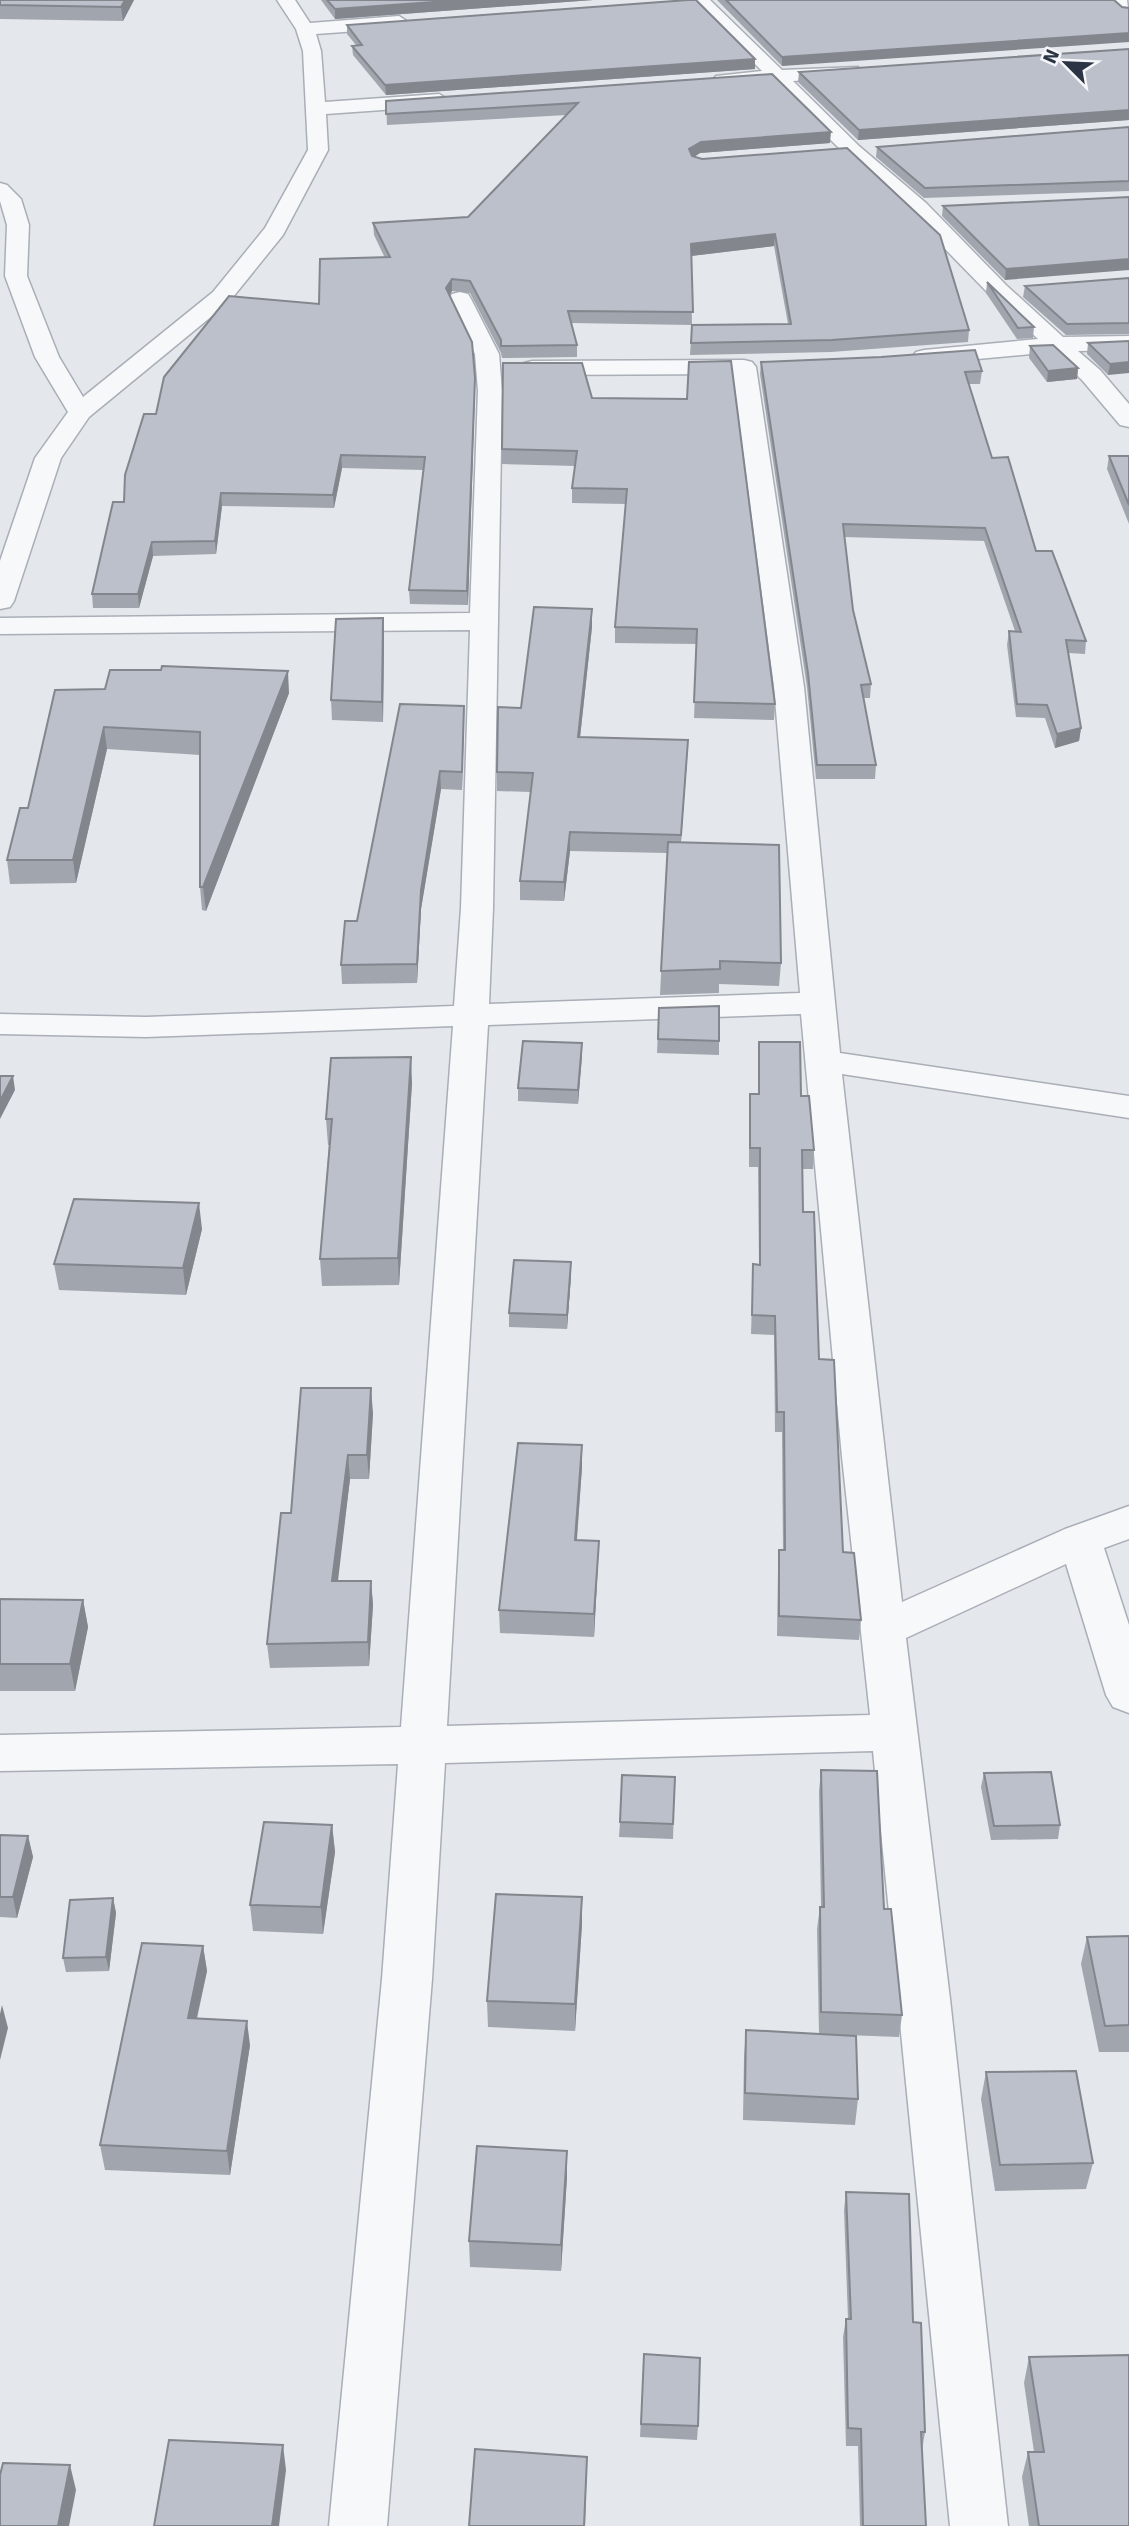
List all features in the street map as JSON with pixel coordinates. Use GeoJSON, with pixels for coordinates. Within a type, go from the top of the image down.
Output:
{"type":"FeatureCollection","features":[{"type":"Feature","properties":{"kind":"street"},"geometry":{"type":"LineString","coordinates":[[0,601],[48,458],[80,412],[221,297],[275,230],[318,150],[312,51],[305,29],[286,0]]}},
{"type":"Feature","properties":{"kind":"street"},"geometry":{"type":"LineString","coordinates":[[698,0],[852,150],[918,208],[998,290],[1091,375],[1129,420]]}},
{"type":"Feature","properties":{"kind":"street"},"geometry":{"type":"LineString","coordinates":[[1116,0],[1129,11]]}},
{"type":"Feature","properties":{"kind":"street"},"geometry":{"type":"LineString","coordinates":[[305,29],[415,21]]}},
{"type":"Feature","properties":{"kind":"street"},"geometry":{"type":"LineString","coordinates":[[708,81],[864,70]]}},
{"type":"Feature","properties":{"kind":"street"},"geometry":{"type":"LineString","coordinates":[[315,109],[462,98]]}},
{"type":"Feature","properties":{"kind":"street"},"geometry":{"type":"LineString","coordinates":[[825,152],[879,148]]}},
{"type":"Feature","properties":{"kind":"street"},"geometry":{"type":"LineString","coordinates":[[0,189],[10,199],[18,225],[16,276],[47,357],[80,412]]}},
{"type":"Feature","properties":{"kind":"street"},"geometry":{"type":"LineString","coordinates":[[918,208],[944,206]]}},
{"type":"Feature","properties":{"kind":"street"},"geometry":{"type":"LineString","coordinates":[[998,290],[1024,288]]}},
{"type":"Feature","properties":{"kind":"street"},"geometry":{"type":"LineString","coordinates":[[358,2526],[407,1979],[477,908],[488,483],[488,368],[487,354],[460,299]]}},
{"type":"Feature","properties":{"kind":"street"},"geometry":{"type":"LineString","coordinates":[[906,358],[1058,344],[1129,343]]}},
{"type":"Feature","properties":{"kind":"street"},"geometry":{"type":"LineString","coordinates":[[488,368],[758,366],[822,1061],[979,2526]]}},
{"type":"Feature","properties":{"kind":"street"},"geometry":{"type":"LineString","coordinates":[[0,626],[484,621]]}},
{"type":"Feature","properties":{"kind":"street"},"geometry":{"type":"LineString","coordinates":[[0,1024],[146,1027],[471,1013],[817,1003]]}},
{"type":"Feature","properties":{"kind":"street"},"geometry":{"type":"LineString","coordinates":[[822,1061],[1129,1107]]}},
{"type":"Feature","properties":{"kind":"street"},"geometry":{"type":"LineString","coordinates":[[883,1629],[1080,1540],[1129,1522]]}},
{"type":"Feature","properties":{"kind":"street"},"geometry":{"type":"LineString","coordinates":[[1080,1540],[1129,1695]]}},
{"type":"Feature","properties":{"kind":"street"},"geometry":{"type":"LineString","coordinates":[[0,1753],[894,1732]]}},
{"type":"Feature","properties":{"kind":"building"},"geometry":{"type":"Polygon","coordinates":[[[0,0],[125,0],[121,7],[0,5],[0,0]]]}},
{"type":"Feature","properties":{"kind":"building"},"geometry":{"type":"Polygon","coordinates":[[[327,0],[462,0],[335,9],[327,0]]]}},
{"type":"Feature","properties":{"kind":"building"},"geometry":{"type":"Polygon","coordinates":[[[696,0],[755,59],[385,85],[352,46],[362,45],[347,25],[696,0]]]}},
{"type":"Feature","properties":{"kind":"building"},"geometry":{"type":"Polygon","coordinates":[[[726,0],[1114,0],[1122,7],[1129,8],[1129,33],[782,57],[726,0]]]}},
{"type":"Feature","properties":{"kind":"building"},"geometry":{"type":"Polygon","coordinates":[[[1129,49],[1129,110],[859,130],[799,72],[1129,49]]]}},
{"type":"Feature","properties":{"kind":"building"},"geometry":{"type":"Polygon","coordinates":[[[772,74],[831,132],[701,142],[689,149],[692,156],[702,159],[847,148],[940,235],[969,330],[832,340],[691,343],[692,325],[791,324],[775,234],[691,244],[693,312],[568,311],[577,345],[501,346],[501,340],[470,281],[452,279],[446,288],[472,342],[475,378],[467,591],[409,590],[425,457],[341,455],[333,495],[221,493],[215,541],[152,542],[138,594],[92,594],[113,502],[124,502],[125,475],[144,414],[156,414],[164,377],[229,296],[319,304],[320,259],[390,257],[373,223],[468,217],[578,103],[386,114],[386,101],[772,74]]]}},
{"type":"Feature","properties":{"kind":"building"},"geometry":{"type":"Polygon","coordinates":[[[1129,127],[1129,181],[925,188],[877,147],[1129,127]]]}},
{"type":"Feature","properties":{"kind":"building"},"geometry":{"type":"Polygon","coordinates":[[[1129,197],[1129,259],[1006,269],[943,206],[1129,197]]]}},
{"type":"Feature","properties":{"kind":"building"},"geometry":{"type":"Polygon","coordinates":[[[1129,278],[1129,323],[1067,324],[1025,286],[1129,278]]]}},
{"type":"Feature","properties":{"kind":"building"},"geometry":{"type":"Polygon","coordinates":[[[987,282],[1034,327],[1018,328],[987,282]]]}},
{"type":"Feature","properties":{"kind":"building"},"geometry":{"type":"Polygon","coordinates":[[[1129,341],[1129,362],[1110,364],[1088,343],[1129,341]]]}},
{"type":"Feature","properties":{"kind":"building"},"geometry":{"type":"Polygon","coordinates":[[[1053,345],[1078,368],[1048,371],[1030,346],[1053,345]]]}},
{"type":"Feature","properties":{"kind":"building"},"geometry":{"type":"Polygon","coordinates":[[[975,350],[982,371],[965,372],[992,458],[1008,457],[1036,551],[1052,551],[1086,641],[1066,640],[1081,728],[1057,734],[1047,705],[1017,704],[1009,631],[1021,632],[985,528],[843,524],[853,610],[871,684],[861,685],[876,765],[817,765],[808,673],[761,362],[975,350]]]}},
{"type":"Feature","properties":{"kind":"building"},"geometry":{"type":"Polygon","coordinates":[[[731,361],[775,704],[694,702],[697,629],[615,627],[627,489],[572,488],[577,451],[502,449],[503,363],[582,363],[592,398],[687,399],[689,362],[731,361]]]}},
{"type":"Feature","properties":{"kind":"building"},"geometry":{"type":"Polygon","coordinates":[[[1109,456],[1129,456],[1129,505],[1109,456]]]}},
{"type":"Feature","properties":{"kind":"building"},"geometry":{"type":"Polygon","coordinates":[[[534,607],[592,609],[578,737],[688,740],[681,835],[570,832],[564,882],[520,881],[533,773],[497,772],[498,707],[521,708],[534,607]]]}},
{"type":"Feature","properties":{"kind":"building"},"geometry":{"type":"Polygon","coordinates":[[[383,618],[382,702],[331,700],[336,619],[383,618]]]}},
{"type":"Feature","properties":{"kind":"building"},"geometry":{"type":"Polygon","coordinates":[[[162,666],[288,671],[203,887],[200,887],[200,732],[104,727],[73,860],[7,860],[20,808],[28,808],[55,690],[105,689],[110,670],[161,670],[162,666]]]}},
{"type":"Feature","properties":{"kind":"building"},"geometry":{"type":"Polygon","coordinates":[[[400,704],[464,706],[462,772],[440,771],[421,890],[417,964],[341,965],[345,921],[357,921],[400,704]]]}},
{"type":"Feature","properties":{"kind":"building"},"geometry":{"type":"Polygon","coordinates":[[[668,842],[779,845],[781,963],[720,961],[720,969],[661,971],[668,842]]]}},
{"type":"Feature","properties":{"kind":"building"},"geometry":{"type":"Polygon","coordinates":[[[719,1006],[719,1041],[658,1039],[659,1008],[719,1006]]]}},
{"type":"Feature","properties":{"kind":"building"},"geometry":{"type":"Polygon","coordinates":[[[523,1041],[582,1043],[578,1090],[518,1088],[523,1041]]]}},
{"type":"Feature","properties":{"kind":"building"},"geometry":{"type":"Polygon","coordinates":[[[759,1042],[800,1042],[801,1096],[809,1096],[814,1150],[802,1150],[803,1212],[814,1212],[819,1359],[834,1360],[843,1552],[854,1553],[861,1620],[779,1616],[779,1550],[785,1550],[784,1412],[777,1412],[775,1316],[752,1315],[753,1264],[760,1265],[760,1148],[750,1148],[750,1094],[759,1094],[759,1042]]]}},
{"type":"Feature","properties":{"kind":"building"},"geometry":{"type":"Polygon","coordinates":[[[411,1057],[398,1258],[320,1259],[332,1119],[326,1119],[331,1058],[411,1057]]]}},
{"type":"Feature","properties":{"kind":"building"},"geometry":{"type":"Polygon","coordinates":[[[0,1076],[13,1076],[0,1101],[0,1076]]]}},
{"type":"Feature","properties":{"kind":"building"},"geometry":{"type":"Polygon","coordinates":[[[74,1199],[199,1203],[183,1268],[54,1264],[74,1199]]]}},
{"type":"Feature","properties":{"kind":"building"},"geometry":{"type":"Polygon","coordinates":[[[514,1260],[571,1262],[567,1315],[509,1313],[514,1260]]]}},
{"type":"Feature","properties":{"kind":"building"},"geometry":{"type":"Polygon","coordinates":[[[301,1388],[371,1388],[367,1455],[348,1455],[332,1581],[371,1581],[368,1642],[267,1644],[281,1513],[291,1513],[301,1388]]]}},
{"type":"Feature","properties":{"kind":"building"},"geometry":{"type":"Polygon","coordinates":[[[518,1443],[582,1445],[575,1540],[599,1541],[594,1614],[499,1610],[518,1443]]]}},
{"type":"Feature","properties":{"kind":"building"},"geometry":{"type":"Polygon","coordinates":[[[0,1599],[83,1600],[70,1664],[0,1664],[0,1599]]]}},
{"type":"Feature","properties":{"kind":"building"},"geometry":{"type":"Polygon","coordinates":[[[821,1770],[877,1771],[884,1909],[891,1909],[902,2015],[821,2012],[820,1907],[824,1907],[821,1770]]]}},
{"type":"Feature","properties":{"kind":"building"},"geometry":{"type":"Polygon","coordinates":[[[1051,1772],[1060,1825],[994,1826],[984,1773],[1051,1772]]]}},
{"type":"Feature","properties":{"kind":"building"},"geometry":{"type":"Polygon","coordinates":[[[622,1775],[675,1777],[673,1824],[620,1822],[622,1775]]]}},
{"type":"Feature","properties":{"kind":"building"},"geometry":{"type":"Polygon","coordinates":[[[264,1822],[332,1825],[321,1907],[250,1905],[264,1822]]]}},
{"type":"Feature","properties":{"kind":"building"},"geometry":{"type":"Polygon","coordinates":[[[0,1835],[28,1836],[13,1897],[0,1897],[0,1835]]]}},
{"type":"Feature","properties":{"kind":"building"},"geometry":{"type":"Polygon","coordinates":[[[496,1894],[582,1897],[575,2004],[487,2001],[496,1894]]]}},
{"type":"Feature","properties":{"kind":"building"},"geometry":{"type":"Polygon","coordinates":[[[113,1898],[106,1957],[63,1958],[70,1900],[113,1898]]]}},
{"type":"Feature","properties":{"kind":"building"},"geometry":{"type":"Polygon","coordinates":[[[1129,1936],[1129,2025],[1105,2026],[1087,1937],[1129,1936]]]}},
{"type":"Feature","properties":{"kind":"building"},"geometry":{"type":"Polygon","coordinates":[[[142,1943],[203,1946],[188,2018],[247,2021],[227,2151],[100,2145],[142,1943]]]}},
{"type":"Feature","properties":{"kind":"building"},"geometry":{"type":"Polygon","coordinates":[[[746,2030],[856,2036],[858,2099],[745,2093],[746,2030]]]}},
{"type":"Feature","properties":{"kind":"building"},"geometry":{"type":"Polygon","coordinates":[[[1076,2071],[1093,2163],[1000,2165],[986,2072],[1076,2071]]]}},
{"type":"Feature","properties":{"kind":"building"},"geometry":{"type":"Polygon","coordinates":[[[477,2146],[567,2151],[561,2245],[469,2241],[477,2146]]]}},
{"type":"Feature","properties":{"kind":"building"},"geometry":{"type":"Polygon","coordinates":[[[846,2192],[909,2194],[913,2322],[921,2323],[925,2432],[921,2432],[926,2526],[863,2526],[861,2429],[848,2428],[846,2319],[851,2319],[846,2192]]]}},
{"type":"Feature","properties":{"kind":"building"},"geometry":{"type":"Polygon","coordinates":[[[644,2354],[700,2358],[698,2426],[641,2424],[644,2354]]]}},
{"type":"Feature","properties":{"kind":"building"},"geometry":{"type":"Polygon","coordinates":[[[1129,2355],[1129,2526],[1039,2526],[1028,2452],[1044,2452],[1029,2357],[1129,2355]]]}},
{"type":"Feature","properties":{"kind":"building"},"geometry":{"type":"Polygon","coordinates":[[[169,2440],[283,2445],[272,2526],[154,2526],[169,2440]]]}},
{"type":"Feature","properties":{"kind":"building"},"geometry":{"type":"Polygon","coordinates":[[[475,2449],[587,2457],[584,2526],[469,2526],[475,2449]]]}},
{"type":"Feature","properties":{"kind":"building"},"geometry":{"type":"Polygon","coordinates":[[[3,2463],[70,2465],[58,2526],[0,2526],[0,2475],[3,2463]]]}}]}
